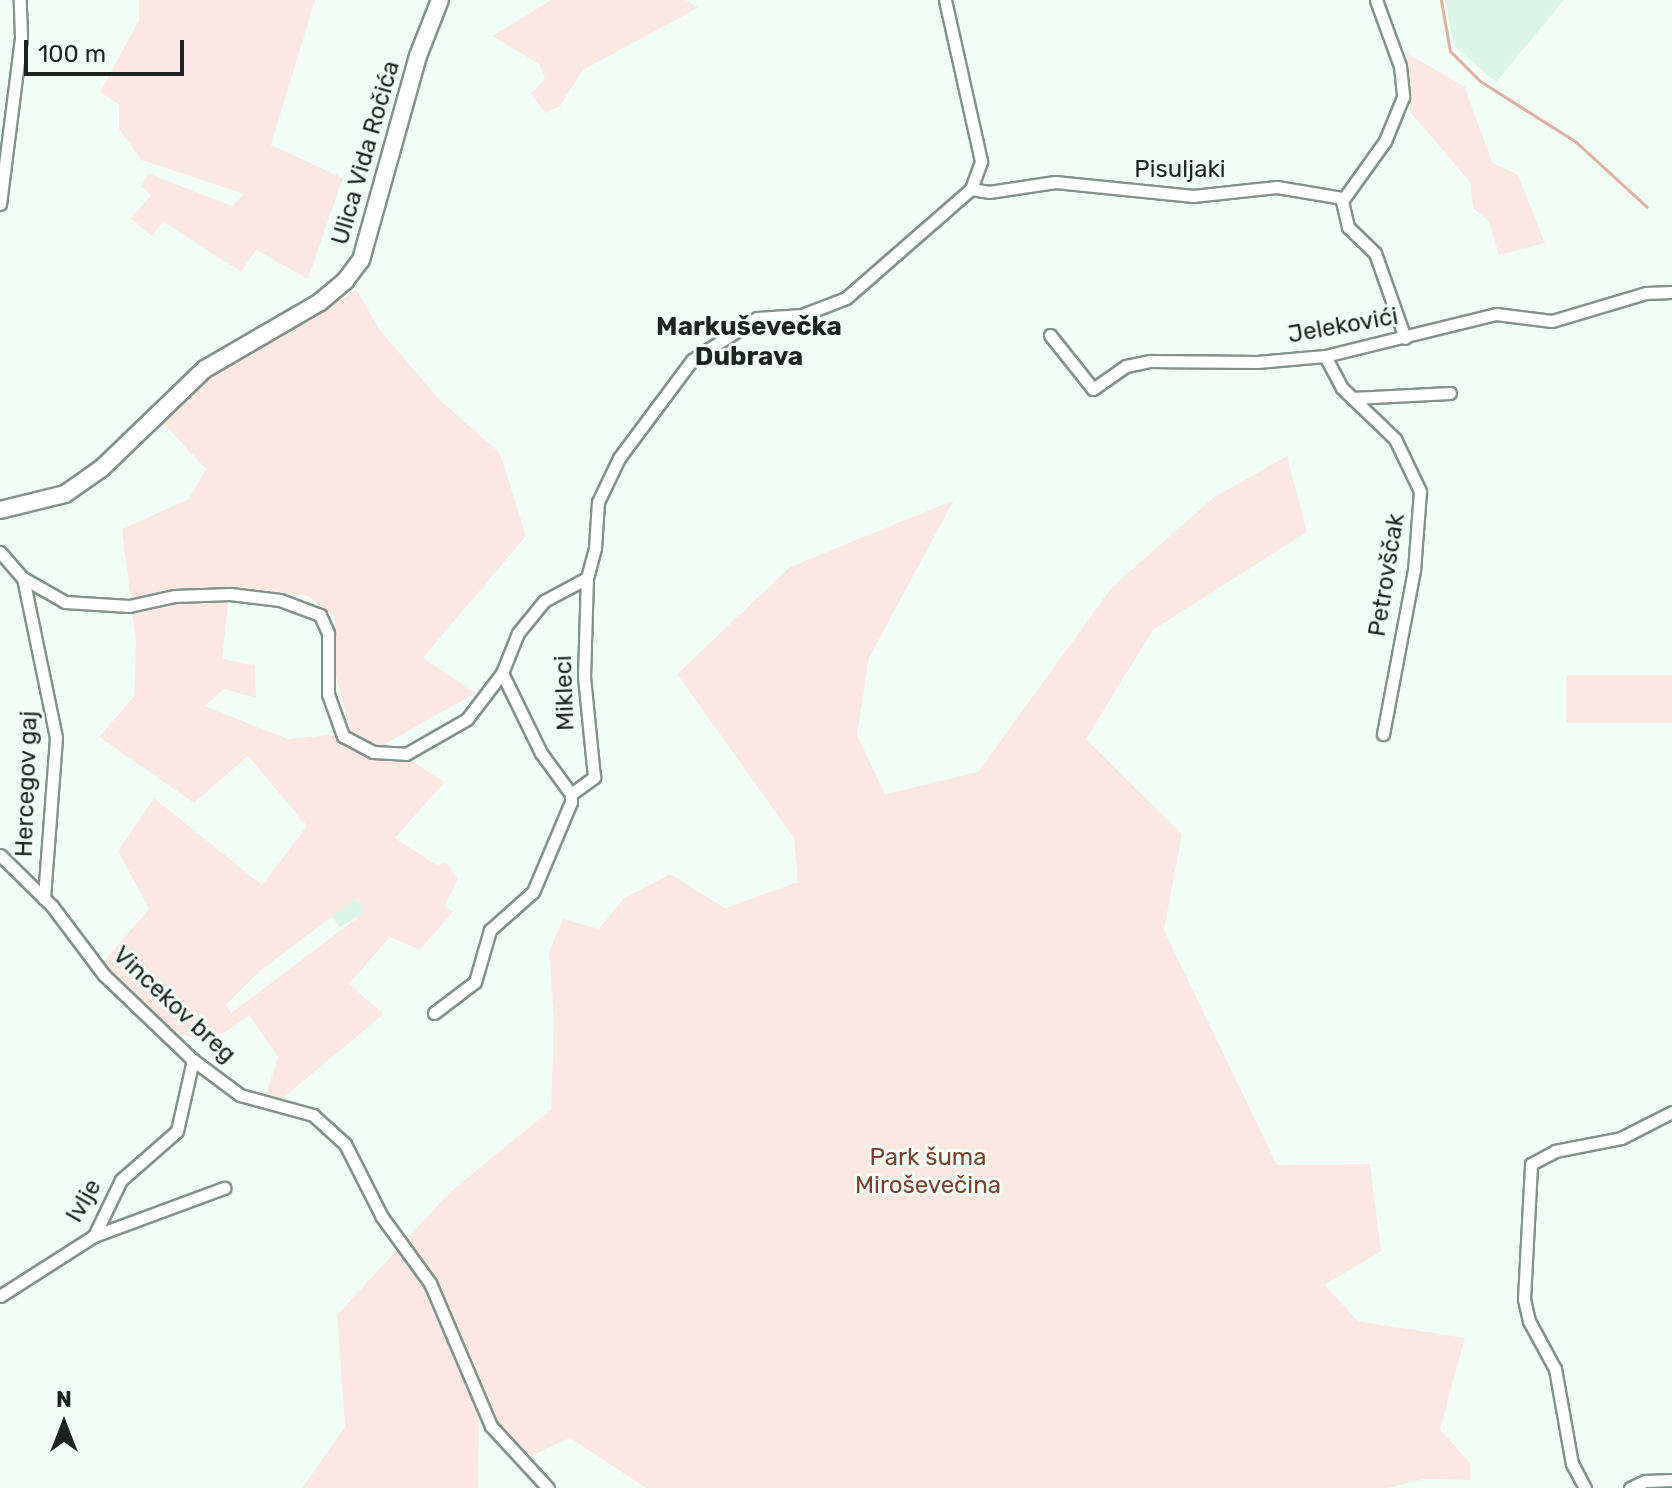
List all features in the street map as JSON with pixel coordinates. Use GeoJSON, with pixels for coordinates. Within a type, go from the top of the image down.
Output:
{"type":"FeatureCollection","features":[{"type":"Feature","properties":{"kind":"main road","name":"Ulica Vida Ročića"},"geometry":{"type":"LineString","coordinates":[[0,510],[65,494],[102,468],[205,369],[320,302],[345,281],[361,260],[418,56],[440,0]]}},
{"type":"Feature","properties":{"kind":"street"},"geometry":{"type":"LineString","coordinates":[[0,204],[21,37],[20,0]]}},
{"type":"Feature","properties":{"kind":"street"},"geometry":{"type":"LineString","coordinates":[[0,552],[23,578],[73,603],[129,606],[175,596],[230,594],[280,600],[320,615],[328,633],[328,694],[343,736],[388,757],[406,754],[467,719],[502,673],[518,633],[544,601],[587,578],[595,548],[598,502],[619,458],[692,360],[757,318],[802,315],[846,298],[971,189],[981,161],[945,0]]}},
{"type":"Feature","properties":{"kind":"street"},"geometry":{"type":"LineString","coordinates":[[1376,0],[1400,66],[1403,97],[1385,141],[1343,198],[1348,227],[1375,253],[1405,338]]}},
{"type":"Feature","properties":{"kind":"street","name":"Pisuljaki"},"geometry":{"type":"LineString","coordinates":[[971,189],[989,192],[1055,182],[1193,196],[1277,187],[1343,198]]}},
{"type":"Feature","properties":{"kind":"street","name":"Jelekovići"},"geometry":{"type":"LineString","coordinates":[[1050,335],[1093,389],[1126,366],[1150,361],[1257,362],[1325,356],[1496,314],[1564,319],[1646,293],[1672,292]]}},
{"type":"Feature","properties":{"kind":"street","name":"Petrovščak"},"geometry":{"type":"LineString","coordinates":[[1325,356],[1335,379],[1395,439],[1420,491],[1414,572],[1383,734]]}},
{"type":"Feature","properties":{"kind":"street"},"geometry":{"type":"LineString","coordinates":[[1353,398],[1450,393]]}},
{"type":"Feature","properties":{"kind":"street","name":"Hercegov gaj"},"geometry":{"type":"LineString","coordinates":[[23,578],[56,738],[44,899]]}},
{"type":"Feature","properties":{"kind":"street","name":"Mikleci"},"geometry":{"type":"LineString","coordinates":[[434,1013],[475,982],[490,930],[533,892],[571,794],[594,777],[584,677],[587,578]]}},
{"type":"Feature","properties":{"kind":"street","name":"Mikleci"},"geometry":{"type":"LineString","coordinates":[[502,673],[541,753],[571,794]]}},
{"type":"Feature","properties":{"kind":"street","name":"Vincekov breg"},"geometry":{"type":"LineString","coordinates":[[0,855],[44,899],[104,975],[193,1060],[240,1095],[313,1115],[345,1144],[382,1217],[430,1283],[477,1400],[507,1448],[548,1488]]}},
{"type":"Feature","properties":{"kind":"street","name":"Ivlje"},"geometry":{"type":"LineString","coordinates":[[0,1296],[94,1236],[121,1180],[177,1131],[193,1060]]}},
{"type":"Feature","properties":{"kind":"street"},"geometry":{"type":"LineString","coordinates":[[1585,1488],[1572,1464],[1555,1369],[1529,1321],[1524,1299],[1531,1164],[1555,1151],[1621,1138],[1672,1112]]}},
{"type":"Feature","properties":{"kind":"street"},"geometry":{"type":"LineString","coordinates":[[94,1236],[224,1188]]}},
{"type":"Feature","properties":{"kind":"street"},"geometry":{"type":"LineString","coordinates":[[1630,1488],[1645,1481],[1672,1480]]}},
{"type":"Feature","properties":{"kind":"shaded area"},"geometry":{"type":"Polygon","coordinates":[[[1445,0],[1564,0],[1496,82],[1454,46],[1445,0]]]}},
{"type":"Feature","properties":{"kind":"shaded area"},"geometry":{"type":"Polygon","coordinates":[[[356,898],[366,912],[340,927],[331,915],[356,898]]]}},
{"type":"Feature","properties":{"kind":"green space"},"geometry":{"type":"Polygon","coordinates":[[[139,0],[315,0],[271,145],[343,178],[308,279],[256,250],[241,272],[164,222],[151,236],[131,218],[151,195],[141,186],[148,173],[232,206],[244,194],[141,160],[119,129],[119,105],[100,92],[139,20],[139,0]]]}},
{"type":"Feature","properties":{"kind":"green space"},"geometry":{"type":"Polygon","coordinates":[[[551,0],[686,0],[698,8],[583,70],[560,106],[545,113],[531,94],[545,78],[539,64],[492,36],[551,0]]]}},
{"type":"Feature","properties":{"kind":"green space"},"geometry":{"type":"Polygon","coordinates":[[[1405,52],[1465,87],[1492,162],[1518,175],[1545,243],[1499,255],[1489,222],[1473,208],[1470,182],[1410,112],[1405,52]]]}},
{"type":"Feature","properties":{"kind":"green space"},"geometry":{"type":"Polygon","coordinates":[[[357,290],[379,329],[440,400],[500,453],[526,536],[423,658],[476,693],[385,744],[445,782],[395,838],[437,865],[446,862],[458,879],[444,907],[454,911],[420,950],[390,937],[349,984],[384,1014],[279,1101],[265,1098],[278,1057],[249,1015],[210,1043],[166,1029],[103,962],[149,909],[118,851],[154,798],[262,885],[307,826],[248,756],[194,803],[99,737],[134,696],[136,642],[122,529],[189,499],[206,469],[162,422],[219,370],[357,290]],[[230,587],[222,659],[255,665],[256,698],[224,689],[205,706],[288,739],[351,733],[336,677],[335,618],[308,596],[230,587]],[[357,898],[260,971],[226,1005],[231,1013],[365,912],[357,898]]]}},
{"type":"Feature","properties":{"kind":"green space","name":"Park šuma Miroševečina"},"geometry":{"type":"Polygon","coordinates":[[[1287,456],[1307,532],[1153,630],[1086,739],[1182,834],[1164,930],[1277,1165],[1370,1164],[1381,1251],[1325,1285],[1358,1321],[1465,1338],[1440,1429],[1470,1463],[1470,1480],[1424,1479],[1387,1488],[646,1488],[570,1438],[528,1458],[479,1412],[478,1488],[302,1488],[345,1427],[337,1315],[449,1193],[551,1109],[554,1020],[549,952],[563,919],[599,929],[623,899],[670,874],[725,908],[798,882],[794,838],[677,674],[790,567],[954,500],[869,658],[857,735],[885,794],[978,772],[1112,587],[1214,497],[1287,456]]]}},
{"type":"Feature","properties":{"kind":"green space"},"geometry":{"type":"Polygon","coordinates":[[[1566,675],[1672,675],[1672,723],[1566,723],[1566,675]]]}},
{"type":"Feature","properties":{"kind":"waterway"},"geometry":{"type":"LineString","coordinates":[[1441,0],[1450,51],[1480,81],[1576,142],[1647,207]]}},
{"type":"Feature","properties":{"kind":"district","name":"Markuševečka Dubrava"},"geometry":{"type":"Point","coordinates":[749,342]}}]}
